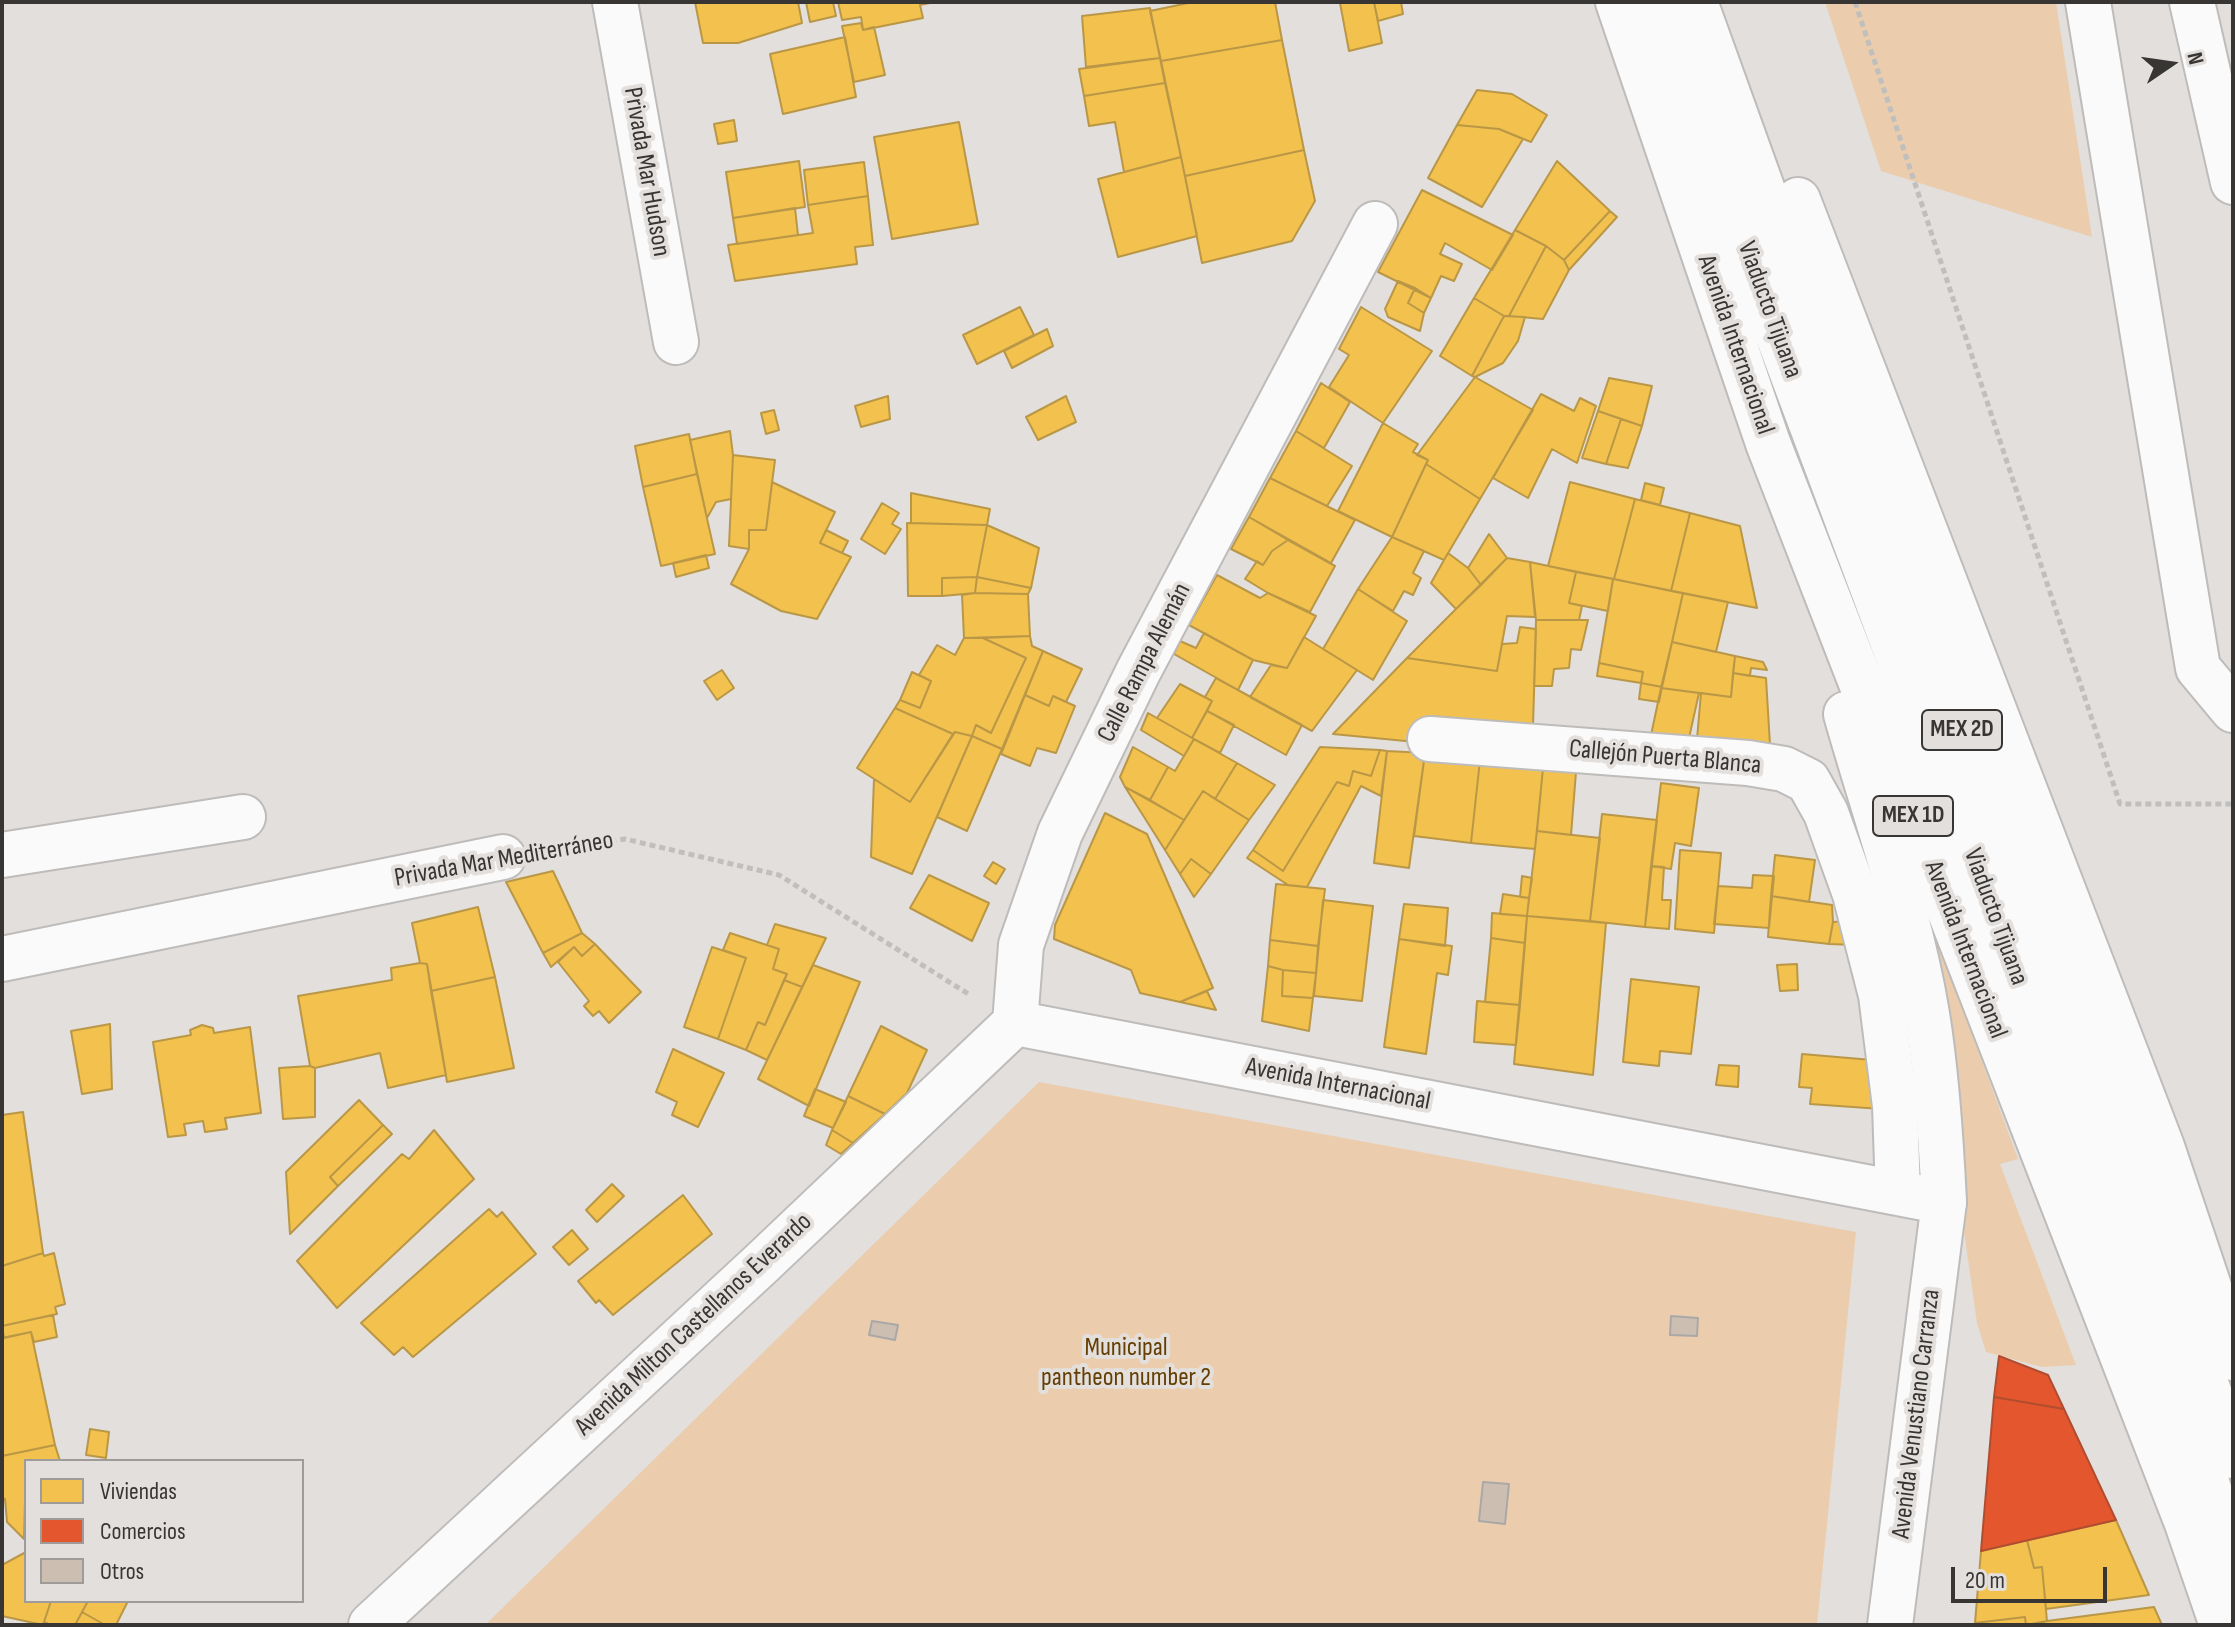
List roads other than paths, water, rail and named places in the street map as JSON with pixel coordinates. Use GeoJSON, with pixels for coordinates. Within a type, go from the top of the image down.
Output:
{"type":"FeatureCollection","features":[{"type":"Feature","properties":{"kind":"main road","name":"Privada Mar Hudson"},"geometry":{"type":"LineString","coordinates":[[615,2],[676,342]]}},
{"type":"Feature","properties":{"kind":"main road","name":"Avenida Internacional"},"geometry":{"type":"LineString","coordinates":[[1618,2],[1768,443],[2187,1523],[2222,1625]]}},
{"type":"Feature","properties":{"kind":"main road","name":"Viaducto Tijuana"},"geometry":{"type":"LineString","coordinates":[[1660,2],[1780,340],[2204,1474],[2233,1561]]}},
{"type":"Feature","properties":{"kind":"main road","name":"Viaducto Tijuana"},"geometry":{"type":"LineString","coordinates":[[1695,2],[1812,327],[2233,1456]]}},
{"type":"Feature","properties":{"kind":"main road"},"geometry":{"type":"LineString","coordinates":[[1721,2],[2162,1147],[2233,1358]]}},
{"type":"Feature","properties":{"kind":"main road"},"geometry":{"type":"LineString","coordinates":[[2088,2],[2198,668],[2233,710]]}},
{"type":"Feature","properties":{"kind":"main road"},"geometry":{"type":"LineString","coordinates":[[2192,2],[2233,182]]}},
{"type":"Feature","properties":{"kind":"main road","name":"Calle Rampa Alemán"},"geometry":{"type":"LineString","coordinates":[[1015,1023],[1021,945],[1060,833],[1138,672],[1375,224]]}},
{"type":"Feature","properties":{"kind":"main road","name":"Avenida Venustiano Carranza"},"geometry":{"type":"LineString","coordinates":[[1768,443],[1904,911],[1927,1013],[1940,1118],[1944,1202],[1890,1625]]}},
{"type":"Feature","properties":{"kind":"main road","name":"Callejón Puerta Blanca"},"geometry":{"type":"LineString","coordinates":[[1430,739],[1748,763],[1784,769],[1808,781],[1826,813],[1855,894],[1881,995],[1895,1106],[1898,1193]]}},
{"type":"Feature","properties":{"kind":"main road"},"geometry":{"type":"LineString","coordinates":[[2,855],[243,817]]}},
{"type":"Feature","properties":{"kind":"main road","name":"Privada Mar Mediterráneo"},"geometry":{"type":"LineString","coordinates":[[2,959],[503,857]]}},
{"type":"Feature","properties":{"kind":"main road","name":"Avenida Internacional"},"geometry":{"type":"LineString","coordinates":[[1015,1023],[1944,1202]]}},
{"type":"Feature","properties":{"kind":"main road","name":"Avenida Milton Castellanos Everardo"},"geometry":{"type":"LineString","coordinates":[[371,1625],[762,1263],[1015,1023]]}},
{"type":"Feature","properties":{"kind":"park label","name":"Municipal pantheon number 2"},"geometry":{"type":"Point","coordinates":[1126,1363]}}]}
